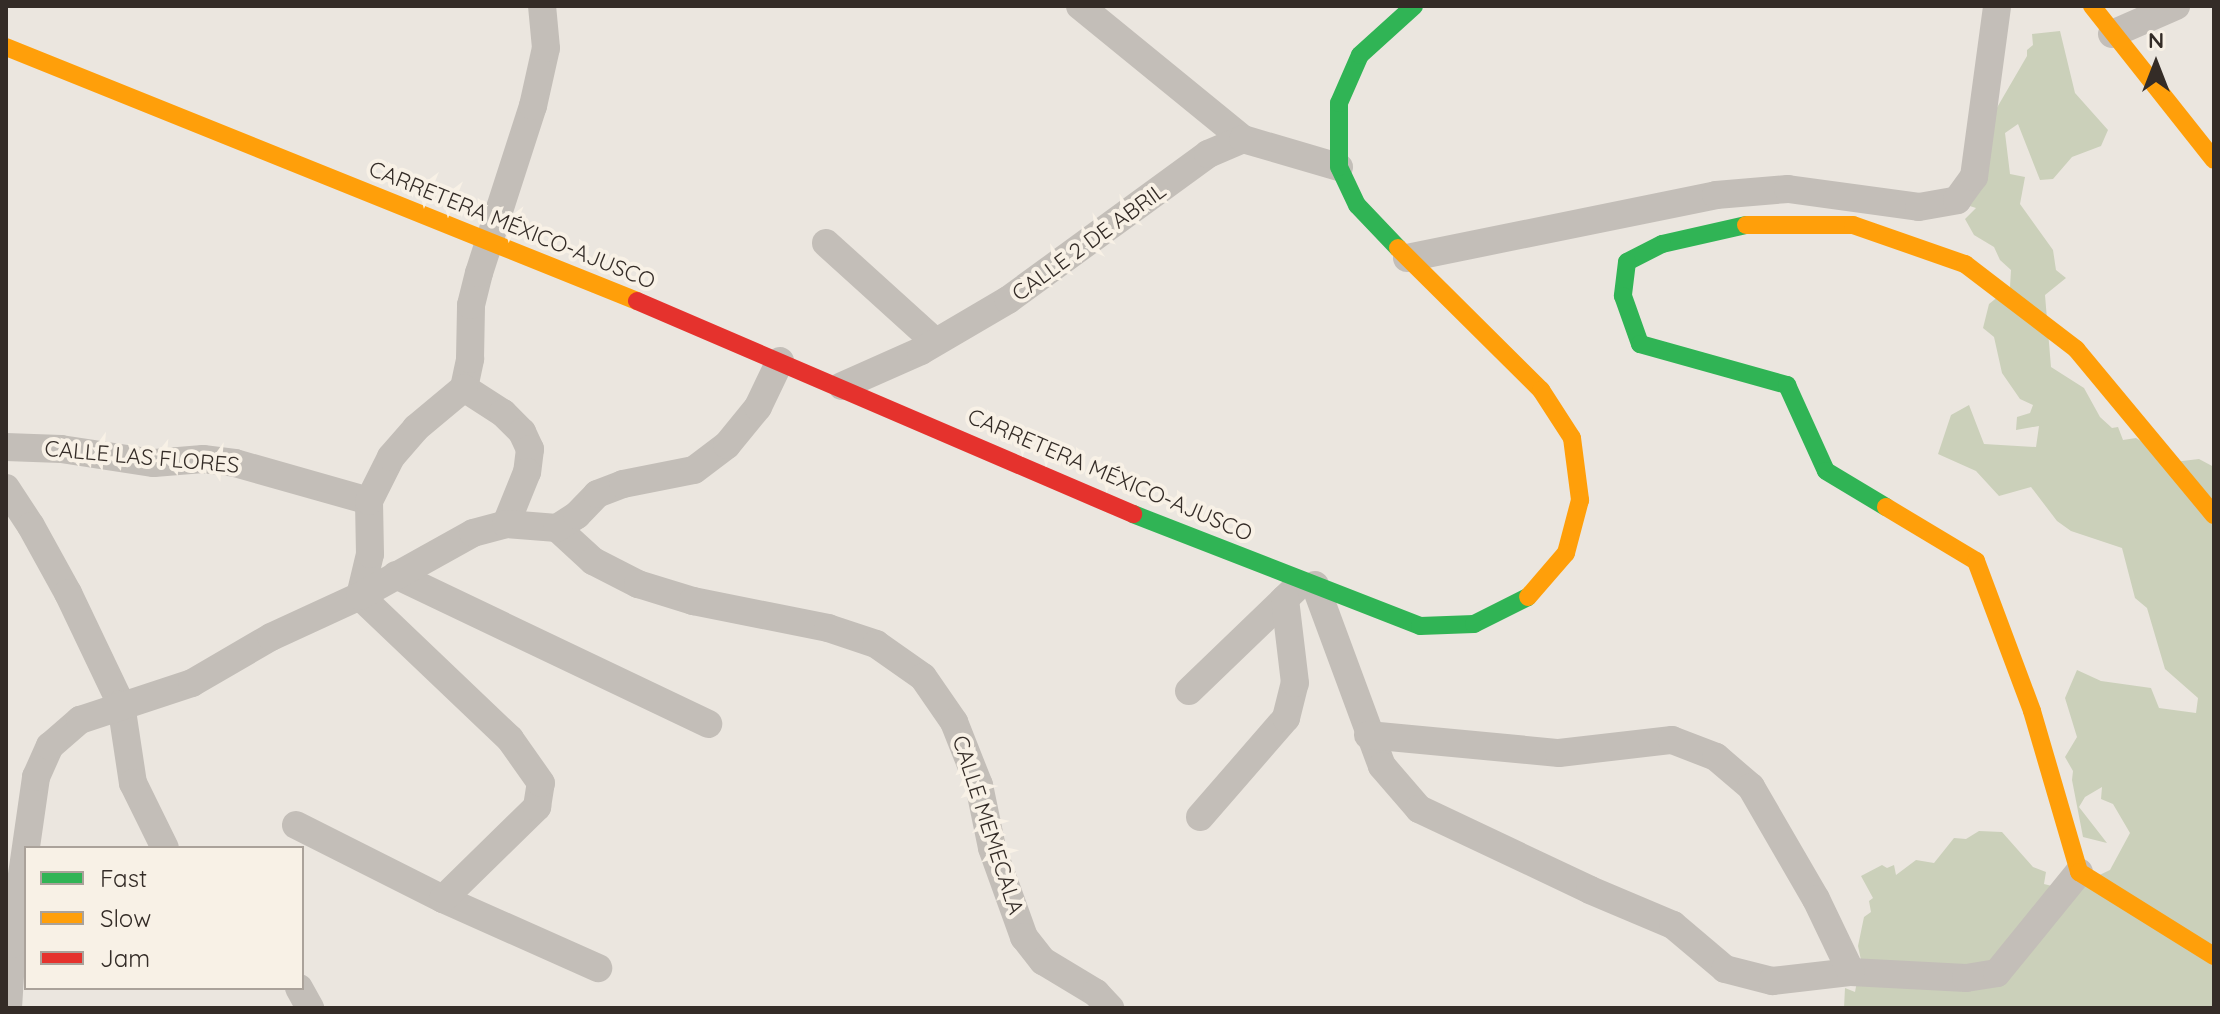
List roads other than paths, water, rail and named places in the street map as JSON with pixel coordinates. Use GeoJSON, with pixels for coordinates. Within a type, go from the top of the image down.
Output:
{"type":"FeatureCollection","features":[{"type":"Feature","properties":{"kind":"main road","name":"CARRETERA MÉXICO-AJUSCO"},"geometry":{"type":"LineString","coordinates":[[6,47],[491,240],[842,386],[1301,588],[1420,626],[1474,624],[1530,596],[1566,553],[1580,500],[1572,438],[1541,390],[1357,205],[1339,167],[1339,103],[1360,55],[1414,6]]}},
{"type":"Feature","properties":{"kind":"main road"},"geometry":{"type":"LineString","coordinates":[[2092,6],[2214,160]]}},
{"type":"Feature","properties":{"kind":"main road"},"geometry":{"type":"LineString","coordinates":[[2214,515],[2076,349],[1965,264],[1853,225],[1740,225],[1662,244],[1627,262],[1623,296],[1640,344],[1787,385],[1826,471],[1976,561],[2032,711],[2079,872],[2214,956]]}},
{"type":"Feature","properties":{"kind":"street"},"geometry":{"type":"LineString","coordinates":[[360,596],[370,554],[369,501],[399,448],[416,428],[464,388],[470,359],[471,305],[537,91],[546,48],[542,6]]}},
{"type":"Feature","properties":{"kind":"street"},"geometry":{"type":"LineString","coordinates":[[1080,6],[1243,139],[1339,167]]}},
{"type":"Feature","properties":{"kind":"street"},"geometry":{"type":"LineString","coordinates":[[1407,258],[1716,195],[1788,189],[1919,207],[1957,200],[1974,177],[1997,6]]}},
{"type":"Feature","properties":{"kind":"street"},"geometry":{"type":"LineString","coordinates":[[2112,34],[2176,6]]}},
{"type":"Feature","properties":{"kind":"street","name":"CALLE 2 DE ABRIL"},"geometry":{"type":"LineString","coordinates":[[842,386],[935,342],[1008,300],[1208,154],[1243,139]]}},
{"type":"Feature","properties":{"kind":"street"},"geometry":{"type":"LineString","coordinates":[[826,243],[935,342]]}},
{"type":"Feature","properties":{"kind":"street"},"geometry":{"type":"LineString","coordinates":[[26,846],[36,777],[50,746],[80,720],[192,683],[271,637],[360,596],[473,533],[506,524],[557,528],[577,515],[597,494],[623,484],[694,470],[727,445],[758,407],[780,361]]}},
{"type":"Feature","properties":{"kind":"street"},"geometry":{"type":"LineString","coordinates":[[464,388],[503,413],[522,432],[530,449],[527,472],[506,524]]}},
{"type":"Feature","properties":{"kind":"street","name":"CALLE LAS FLORES"},"geometry":{"type":"LineString","coordinates":[[6,447],[61,449],[154,463],[203,459],[235,463],[369,501]]}},
{"type":"Feature","properties":{"kind":"street"},"geometry":{"type":"LineString","coordinates":[[6,488],[68,593],[121,704],[133,783],[164,846]]}},
{"type":"Feature","properties":{"kind":"street","name":"CALLE MEMECALA"},"geometry":{"type":"LineString","coordinates":[[557,528],[593,561],[638,584],[693,601],[852,636],[876,644],[923,677],[954,722],[979,785],[992,848],[1024,937],[1043,961],[1096,993],[1110,1008]]}},
{"type":"Feature","properties":{"kind":"street"},"geometry":{"type":"LineString","coordinates":[[396,575],[708,724]]}},
{"type":"Feature","properties":{"kind":"street"},"geometry":{"type":"LineString","coordinates":[[1189,691],[1301,588]]}},
{"type":"Feature","properties":{"kind":"street"},"geometry":{"type":"LineString","coordinates":[[1301,588],[1382,766],[1419,809],[1590,890],[1673,925],[1725,969],[1772,981],[1851,972],[1966,978],[1997,973],[2079,872]]}},
{"type":"Feature","properties":{"kind":"street"},"geometry":{"type":"LineString","coordinates":[[1200,817],[1286,718],[1295,683],[1301,588]]}},
{"type":"Feature","properties":{"kind":"street"},"geometry":{"type":"LineString","coordinates":[[360,596],[510,739],[541,783],[537,807],[443,899]]}},
{"type":"Feature","properties":{"kind":"street"},"geometry":{"type":"LineString","coordinates":[[1368,735],[1559,753],[1672,740],[1716,757],[1751,787],[1816,899],[1851,972]]}},
{"type":"Feature","properties":{"kind":"street"},"geometry":{"type":"LineString","coordinates":[[296,825],[443,899],[598,968]]}},
{"type":"Feature","properties":{"kind":"street"},"geometry":{"type":"LineString","coordinates":[[8,1008],[12,944],[24,860]]}},
{"type":"Feature","properties":{"kind":"street"},"geometry":{"type":"LineString","coordinates":[[300,990],[310,1008]]}}]}
